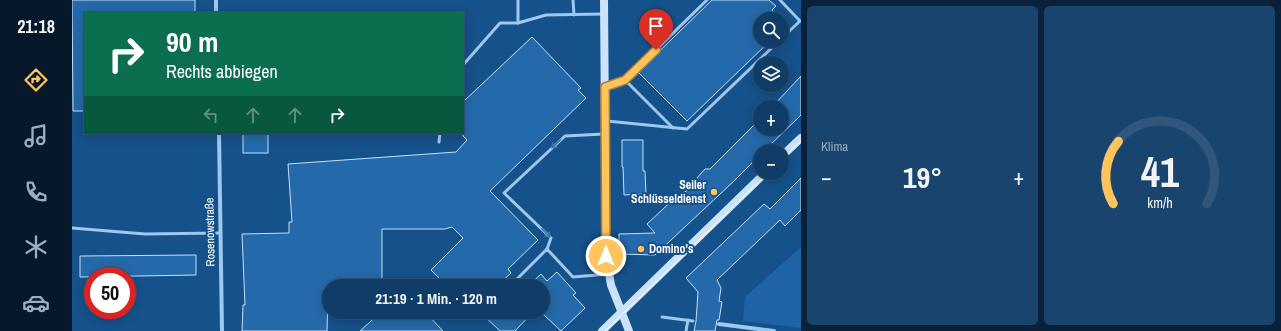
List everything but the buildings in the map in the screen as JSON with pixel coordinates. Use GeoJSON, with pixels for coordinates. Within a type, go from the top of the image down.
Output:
{"type":"FeatureCollection","features":[{"type":"Feature","properties":{"kind":"main road"},"geometry":{"type":"LineString","coordinates":[[604,0],[606,256],[611,285],[629,331]]}},
{"type":"Feature","properties":{"kind":"main road"},"geometry":{"type":"LineString","coordinates":[[789,149],[801,138]]}},
{"type":"Feature","properties":{"kind":"main road"},"geometry":{"type":"LineString","coordinates":[[602,331],[758,180]]}},
{"type":"Feature","properties":{"kind":"street"},"geometry":{"type":"LineString","coordinates":[[216,0],[216,12]]}},
{"type":"Feature","properties":{"kind":"street","name":"Rosenowstraße"},"geometry":{"type":"LineString","coordinates":[[219,134],[222,331]]}},
{"type":"Feature","properties":{"kind":"street"},"geometry":{"type":"LineString","coordinates":[[719,324],[774,331]]}},
{"type":"Feature","properties":{"kind":"lane"},"geometry":{"type":"LineString","coordinates":[[518,0],[518,23]]}},
{"type":"Feature","properties":{"kind":"lane"},"geometry":{"type":"LineString","coordinates":[[573,0],[574,15]]}},
{"type":"Feature","properties":{"kind":"lane"},"geometry":{"type":"LineString","coordinates":[[605,87],[625,80],[707,0]]}},
{"type":"Feature","properties":{"kind":"lane"},"geometry":{"type":"LineString","coordinates":[[780,0],[800,21],[789,31]]}},
{"type":"Feature","properties":{"kind":"lane"},"geometry":{"type":"LineString","coordinates":[[464,64],[500,23],[518,23],[546,15],[604,14]]}},
{"type":"Feature","properties":{"kind":"lane"},"geometry":{"type":"LineString","coordinates":[[606,121],[688,129],[772,48]]}},
{"type":"Feature","properties":{"kind":"lane"},"geometry":{"type":"LineString","coordinates":[[625,80],[674,128]]}},
{"type":"Feature","properties":{"kind":"lane"},"geometry":{"type":"LineString","coordinates":[[439,142],[440,134]]}},
{"type":"Feature","properties":{"kind":"lane"},"geometry":{"type":"LineString","coordinates":[[517,279],[546,249],[551,238],[504,192],[565,136],[606,134]]}},
{"type":"Feature","properties":{"kind":"lane"},"geometry":{"type":"LineString","coordinates":[[72,228],[145,234],[220,233]]}},
{"type":"Feature","properties":{"kind":"lane"},"geometry":{"type":"LineString","coordinates":[[546,249],[573,276],[609,274]]}},
{"type":"Feature","properties":{"kind":"lane"},"geometry":{"type":"LineString","coordinates":[[662,317],[693,321]]}},
{"type":"Feature","properties":{"kind":"lane"},"geometry":{"type":"LineString","coordinates":[[686,331],[688,320]]}},
{"type":"Feature","properties":{"kind":"shaded area"},"geometry":{"type":"Polygon","coordinates":[[[801,247],[801,328],[743,321],[745,297],[801,247]]]}},
{"type":"Feature","properties":{"kind":"tram line"},"geometry":{"type":"LineString","coordinates":[[789,152],[801,141]]}},
{"type":"Feature","properties":{"kind":"tram line"},"geometry":{"type":"LineString","coordinates":[[605,331],[761,180]]}},
{"type":"Feature","properties":{"kind":"place","name":"Seiler Schlüsseldienst"},"geometry":{"type":"Point","coordinates":[714,192]}},
{"type":"Feature","properties":{"kind":"place","name":"Domino's"},"geometry":{"type":"Point","coordinates":[641,249]}},
{"type":"Feature","properties":{"kind":"route"},"geometry":{"type":"LineString","coordinates":[[606,256],[605,87],[625,80],[656,50]]}}]}
